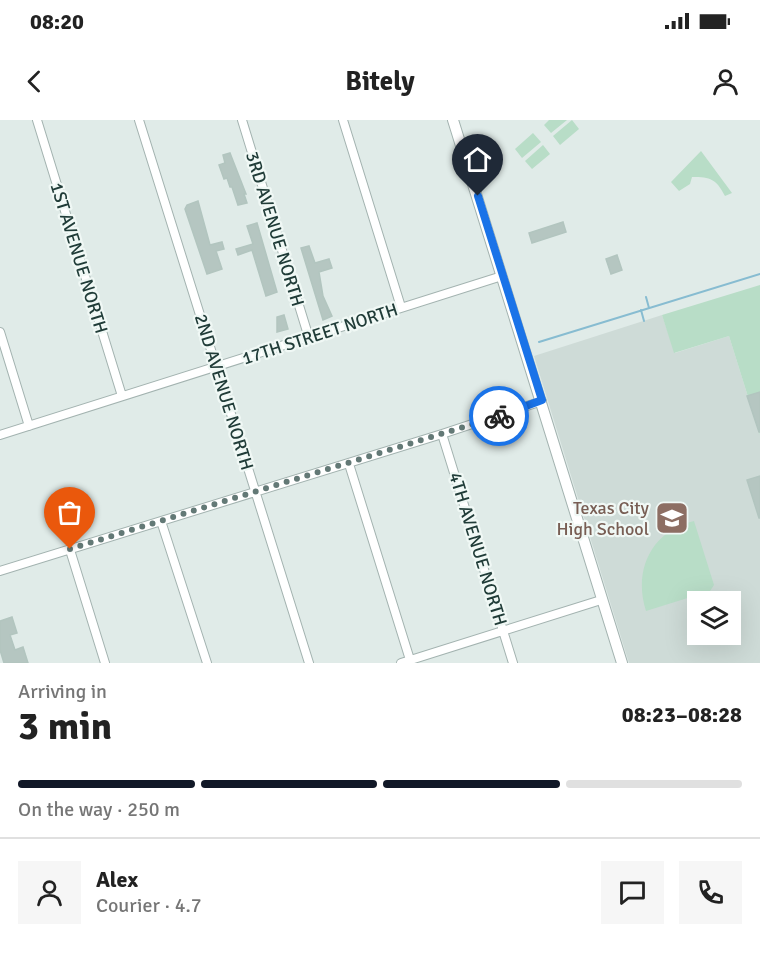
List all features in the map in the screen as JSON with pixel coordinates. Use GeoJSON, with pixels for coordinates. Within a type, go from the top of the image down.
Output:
{"type":"FeatureCollection","features":[{"type":"Feature","properties":{"kind":"street","name":"1ST AVENUE NORTH"},"geometry":{"type":"LineString","coordinates":[[37,120],[122,396]]}},
{"type":"Feature","properties":{"kind":"street","name":"2ND AVENUE NORTH"},"geometry":{"type":"LineString","coordinates":[[139,120],[309,663]]}},
{"type":"Feature","properties":{"kind":"street","name":"3RD AVENUE NORTH"},"geometry":{"type":"LineString","coordinates":[[242,120],[309,338]]}},
{"type":"Feature","properties":{"kind":"street"},"geometry":{"type":"LineString","coordinates":[[343,120],[401,307]]}},
{"type":"Feature","properties":{"kind":"street"},"geometry":{"type":"LineString","coordinates":[[453,120],[622,663]]}},
{"type":"Feature","properties":{"kind":"street","name":"17TH STREET NORTH"},"geometry":{"type":"LineString","coordinates":[[0,435],[502,276]]}},
{"type":"Feature","properties":{"kind":"street"},"geometry":{"type":"LineString","coordinates":[[0,332],[29,426]]}},
{"type":"Feature","properties":{"kind":"street"},"geometry":{"type":"LineString","coordinates":[[0,571],[349,464],[542,400]]}},
{"type":"Feature","properties":{"kind":"street","name":"4TH AVENUE NORTH"},"geometry":{"type":"LineString","coordinates":[[442,434],[513,663]]}},
{"type":"Feature","properties":{"kind":"street"},"geometry":{"type":"LineString","coordinates":[[349,464],[408,662],[602,600]]}},
{"type":"Feature","properties":{"kind":"street"},"geometry":{"type":"LineString","coordinates":[[161,521],[207,663]]}},
{"type":"Feature","properties":{"kind":"street"},"geometry":{"type":"LineString","coordinates":[[70,549],[105,663]]}},
{"type":"Feature","properties":{"kind":"shaded area","name":"Texas City High School"},"geometry":{"type":"Polygon","coordinates":[[[662,315],[675,353],[729,336],[760,435],[760,663],[629,663],[534,356],[662,315]]]}},
{"type":"Feature","properties":{"kind":"green space"},"geometry":{"type":"Polygon","coordinates":[[[549,120],[567,120],[551,133],[544,125],[549,120]]]}},
{"type":"Feature","properties":{"kind":"green space"},"geometry":{"type":"Polygon","coordinates":[[[572,120],[579,129],[560,145],[553,136],[572,120]]]}},
{"type":"Feature","properties":{"kind":"green space"},"geometry":{"type":"Polygon","coordinates":[[[533,133],[541,142],[522,158],[515,149],[533,133]]]}},
{"type":"Feature","properties":{"kind":"green space"},"geometry":{"type":"Polygon","coordinates":[[[543,145],[550,154],[532,169],[525,161],[543,145]]]}},
{"type":"Feature","properties":{"kind":"green space"},"geometry":{"type":"Polygon","coordinates":[[[701,151],[732,193],[725,196],[716,183],[704,178],[692,177],[690,184],[679,191],[671,182],[701,151]]]}},
{"type":"Feature","properties":{"kind":"green space"},"geometry":{"type":"Polygon","coordinates":[[[760,285],[760,435],[729,336],[674,353],[662,315],[760,285]]]}},
{"type":"Feature","properties":{"kind":"green space"},"geometry":{"type":"Polygon","coordinates":[[[694,521],[714,585],[710,591],[687,591],[687,598],[646,611],[642,581],[649,555],[656,543],[679,526],[694,521]]]}},
{"type":"Feature","properties":{"kind":"building"},"geometry":{"type":"Polygon","coordinates":[[[230,153],[246,194],[244,194],[247,203],[238,205],[232,187],[227,178],[224,179],[219,165],[225,163],[223,155],[230,153]]]}},
{"type":"Feature","properties":{"kind":"building"},"geometry":{"type":"Polygon","coordinates":[[[198,201],[210,245],[222,242],[224,249],[216,251],[222,269],[207,274],[185,209],[187,205],[198,201]]]}},
{"type":"Feature","properties":{"kind":"building"},"geometry":{"type":"Polygon","coordinates":[[[563,222],[566,232],[532,243],[529,233],[563,222]]]}},
{"type":"Feature","properties":{"kind":"building"},"geometry":{"type":"Polygon","coordinates":[[[257,223],[277,292],[266,296],[252,250],[238,255],[236,249],[253,244],[247,226],[257,223]]]}},
{"type":"Feature","properties":{"kind":"building"},"geometry":{"type":"Polygon","coordinates":[[[309,246],[315,263],[329,259],[332,268],[319,272],[323,296],[332,316],[323,320],[301,248],[309,246]]]}},
{"type":"Feature","properties":{"kind":"building"},"geometry":{"type":"Polygon","coordinates":[[[617,255],[622,270],[611,274],[606,259],[617,255]]]}},
{"type":"Feature","properties":{"kind":"building"},"geometry":{"type":"Polygon","coordinates":[[[284,315],[288,329],[277,332],[277,317],[284,315]]]}},
{"type":"Feature","properties":{"kind":"building"},"geometry":{"type":"Polygon","coordinates":[[[760,392],[760,432],[759,432],[747,396],[760,392]]]}},
{"type":"Feature","properties":{"kind":"building"},"geometry":{"type":"Polygon","coordinates":[[[760,476],[760,518],[759,518],[747,480],[760,476]]]}},
{"type":"Feature","properties":{"kind":"building"},"geometry":{"type":"Polygon","coordinates":[[[12,617],[17,633],[10,635],[15,650],[23,647],[28,663],[4,663],[0,650],[0,621],[12,617]]]}},
{"type":"Feature","properties":{"kind":"waterway"},"geometry":{"type":"LineString","coordinates":[[539,342],[760,274]]}},
{"type":"Feature","properties":{"kind":"waterway"},"geometry":{"type":"LineString","coordinates":[[646,297],[649,308]]}},
{"type":"Feature","properties":{"kind":"waterway"},"geometry":{"type":"LineString","coordinates":[[641,310],[644,321]]}},
{"type":"Feature","properties":{"kind":"way so far"},"geometry":{"type":"LineString","coordinates":[[70,549],[499,416]]}},
{"type":"Feature","properties":{"kind":"place","name":"Texas City High School"},"geometry":{"type":"Point","coordinates":[672,518]}},
{"type":"Feature","properties":{"kind":"route"},"geometry":{"type":"LineString","coordinates":[[478,196],[542,400],[499,416]]}}]}
